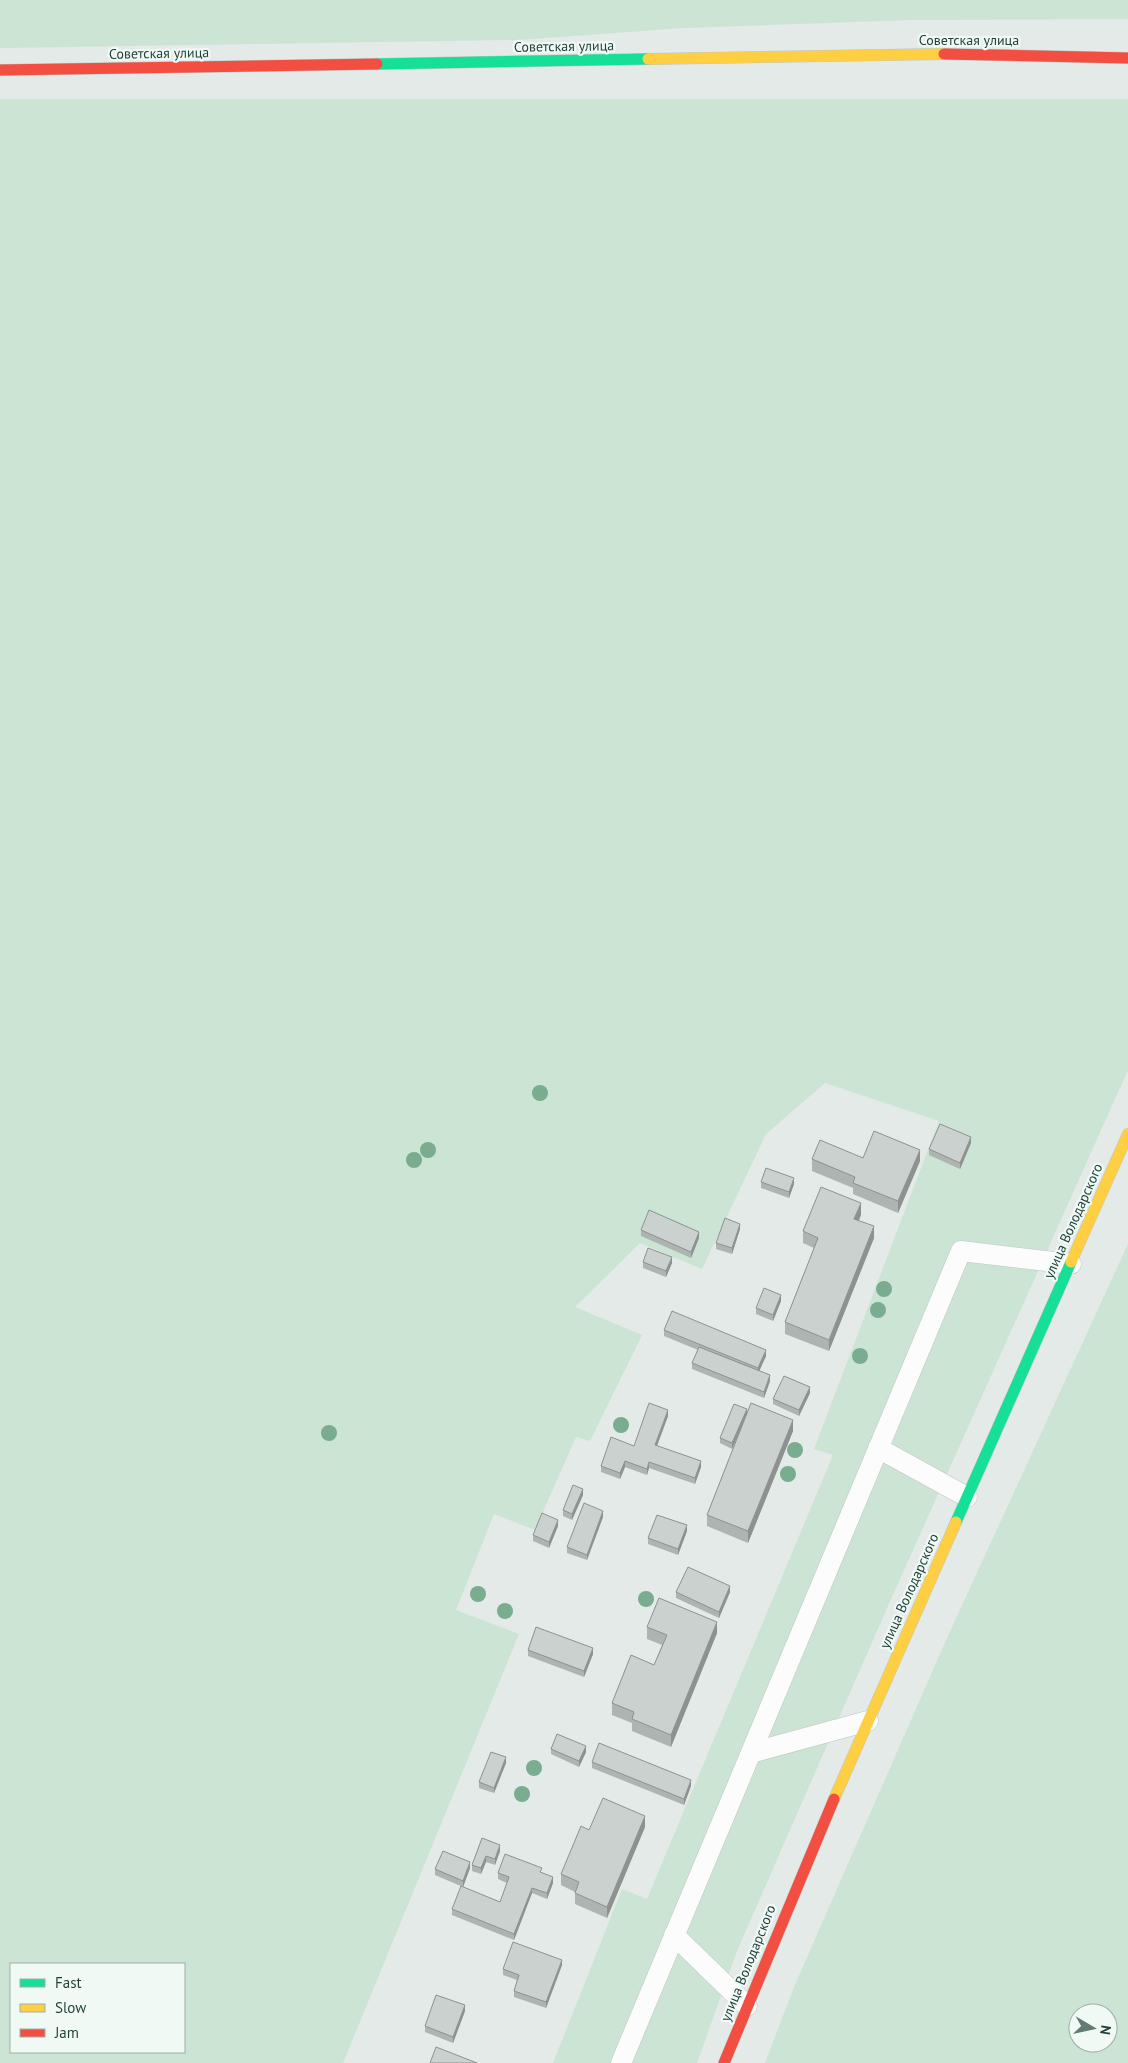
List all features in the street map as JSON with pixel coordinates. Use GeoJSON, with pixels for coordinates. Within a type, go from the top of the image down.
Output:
{"type":"FeatureCollection","features":[{"type":"Feature","properties":{"kind":"street","name":"Советская улица"},"geometry":{"type":"LineString","coordinates":[[0,70],[939,54],[1128,58]]}},
{"type":"Feature","properties":{"kind":"street","name":"улица Володарского"},"geometry":{"type":"LineString","coordinates":[[724,2063],[806,1862],[1128,1134]]}},
{"type":"Feature","properties":{"kind":"lane"},"geometry":{"type":"LineString","coordinates":[[622,2063],[961,1251],[1071,1264]]}},
{"type":"Feature","properties":{"kind":"lane"},"geometry":{"type":"LineString","coordinates":[[878,1448],[967,1497]]}},
{"type":"Feature","properties":{"kind":"lane"},"geometry":{"type":"LineString","coordinates":[[751,1753],[868,1721]]}},
{"type":"Feature","properties":{"kind":"lane"},"geometry":{"type":"LineString","coordinates":[[674,1935],[747,2006]]}},
{"type":"Feature","properties":{"kind":"green space"},"geometry":{"type":"Polygon","coordinates":[[[0,0],[1128,0],[1128,19],[910,20],[683,28],[518,40],[0,48],[0,0]]]}},
{"type":"Feature","properties":{"kind":"green space"},"geometry":{"type":"Polygon","coordinates":[[[0,99],[1128,99],[1128,1070],[887,1608],[737,1951],[697,2063],[553,2063],[622,1889],[647,1899],[833,1455],[814,1449],[939,1121],[825,1083],[766,1134],[702,1269],[640,1243],[575,1307],[642,1335],[590,1441],[576,1437],[535,1530],[494,1514],[456,1610],[519,1634],[343,2063],[0,2063],[0,99]]]}},
{"type":"Feature","properties":{"kind":"green space"},"geometry":{"type":"Polygon","coordinates":[[[1128,1244],[1128,2063],[765,2063],[794,1987],[947,1638],[1128,1244]]]}},
{"type":"Feature","properties":{"kind":"building"},"geometry":{"type":"Polygon","coordinates":[[[940,1124],[971,1137],[960,1163],[929,1149],[940,1124]]]}},
{"type":"Feature","properties":{"kind":"building"},"geometry":{"type":"Polygon","coordinates":[[[874,1131],[920,1150],[898,1201],[853,1183],[855,1177],[812,1159],[820,1140],[863,1158],[874,1131]]]}},
{"type":"Feature","properties":{"kind":"building"},"geometry":{"type":"Polygon","coordinates":[[[766,1168],[794,1178],[789,1192],[761,1182],[766,1168]]]}},
{"type":"Feature","properties":{"kind":"building"},"geometry":{"type":"Polygon","coordinates":[[[821,1187],[861,1203],[854,1219],[874,1226],[829,1340],[785,1322],[818,1238],[803,1231],[821,1187]]]}},
{"type":"Feature","properties":{"kind":"building"},"geometry":{"type":"Polygon","coordinates":[[[649,1210],[699,1232],[691,1252],[641,1230],[649,1210]]]}},
{"type":"Feature","properties":{"kind":"building"},"geometry":{"type":"Polygon","coordinates":[[[725,1218],[740,1224],[732,1248],[716,1243],[725,1218]]]}},
{"type":"Feature","properties":{"kind":"building"},"geometry":{"type":"Polygon","coordinates":[[[648,1248],[672,1257],[666,1271],[643,1262],[648,1248]]]}},
{"type":"Feature","properties":{"kind":"building"},"geometry":{"type":"Polygon","coordinates":[[[764,1288],[781,1295],[773,1315],[756,1308],[764,1288]]]}},
{"type":"Feature","properties":{"kind":"building"},"geometry":{"type":"Polygon","coordinates":[[[672,1311],[766,1350],[758,1368],[664,1330],[672,1311]]]}},
{"type":"Feature","properties":{"kind":"building"},"geometry":{"type":"Polygon","coordinates":[[[699,1347],[770,1375],[764,1392],[692,1363],[699,1347]]]}},
{"type":"Feature","properties":{"kind":"building"},"geometry":{"type":"Polygon","coordinates":[[[784,1376],[810,1387],[799,1410],[773,1399],[784,1376]]]}},
{"type":"Feature","properties":{"kind":"building"},"geometry":{"type":"Polygon","coordinates":[[[649,1403],[668,1410],[655,1445],[701,1461],[695,1478],[649,1462],[647,1469],[625,1461],[620,1473],[601,1466],[611,1437],[634,1446],[649,1403]]]}},
{"type":"Feature","properties":{"kind":"building"},"geometry":{"type":"Polygon","coordinates":[[[751,1403],[793,1420],[748,1531],[707,1515],[751,1403]]]}},
{"type":"Feature","properties":{"kind":"building"},"geometry":{"type":"Polygon","coordinates":[[[734,1404],[747,1409],[732,1443],[720,1438],[734,1404]]]}},
{"type":"Feature","properties":{"kind":"building"},"geometry":{"type":"Polygon","coordinates":[[[573,1485],[583,1489],[572,1514],[563,1510],[573,1485]]]}},
{"type":"Feature","properties":{"kind":"building"},"geometry":{"type":"Polygon","coordinates":[[[584,1503],[603,1511],[587,1555],[567,1547],[584,1503]]]}},
{"type":"Feature","properties":{"kind":"building"},"geometry":{"type":"Polygon","coordinates":[[[542,1513],[558,1520],[549,1542],[533,1535],[542,1513]]]}},
{"type":"Feature","properties":{"kind":"building"},"geometry":{"type":"Polygon","coordinates":[[[657,1515],[687,1525],[678,1549],[648,1538],[657,1515]]]}},
{"type":"Feature","properties":{"kind":"building"},"geometry":{"type":"Polygon","coordinates":[[[688,1567],[730,1586],[719,1612],[676,1592],[688,1567]]]}},
{"type":"Feature","properties":{"kind":"building"},"geometry":{"type":"Polygon","coordinates":[[[659,1598],[717,1622],[671,1735],[632,1719],[634,1712],[612,1703],[631,1655],[654,1665],[667,1635],[647,1627],[659,1598]]]}},
{"type":"Feature","properties":{"kind":"building"},"geometry":{"type":"Polygon","coordinates":[[[536,1627],[593,1648],[584,1671],[528,1650],[536,1627]]]}},
{"type":"Feature","properties":{"kind":"building"},"geometry":{"type":"Polygon","coordinates":[[[557,1734],[586,1746],[579,1761],[551,1749],[557,1734]]]}},
{"type":"Feature","properties":{"kind":"building"},"geometry":{"type":"Polygon","coordinates":[[[599,1743],[691,1780],[684,1799],[592,1762],[599,1743]]]}},
{"type":"Feature","properties":{"kind":"building"},"geometry":{"type":"Polygon","coordinates":[[[491,1752],[506,1757],[494,1788],[479,1782],[491,1752]]]}},
{"type":"Feature","properties":{"kind":"building"},"geometry":{"type":"Polygon","coordinates":[[[603,1798],[645,1816],[607,1907],[575,1893],[579,1882],[561,1874],[581,1826],[589,1830],[603,1798]]]}},
{"type":"Feature","properties":{"kind":"building"},"geometry":{"type":"Polygon","coordinates":[[[482,1838],[500,1845],[495,1859],[486,1856],[481,1868],[472,1865],[482,1838]]]}},
{"type":"Feature","properties":{"kind":"building"},"geometry":{"type":"Polygon","coordinates":[[[443,1851],[470,1862],[463,1881],[435,1869],[443,1851]]]}},
{"type":"Feature","properties":{"kind":"building"},"geometry":{"type":"Polygon","coordinates":[[[505,1854],[542,1868],[540,1872],[553,1877],[547,1893],[532,1888],[514,1934],[452,1909],[461,1886],[500,1902],[509,1877],[498,1873],[505,1854]]]}},
{"type":"Feature","properties":{"kind":"building"},"geometry":{"type":"Polygon","coordinates":[[[513,1942],[562,1960],[546,2002],[514,1991],[519,1975],[503,1969],[513,1942]]]}},
{"type":"Feature","properties":{"kind":"building"},"geometry":{"type":"Polygon","coordinates":[[[436,1995],[465,2005],[453,2037],[425,2026],[436,1995]]]}},
{"type":"Feature","properties":{"kind":"building"},"geometry":{"type":"Polygon","coordinates":[[[436,2047],[477,2063],[430,2063],[436,2047]]]}},
{"type":"Feature","properties":{"kind":"traffic: fast"},"geometry":{"type":"LineString","coordinates":[[377,64],[648,59]]}},
{"type":"Feature","properties":{"kind":"traffic: fast"},"geometry":{"type":"LineString","coordinates":[[956,1522],[1071,1262]]}},
{"type":"Feature","properties":{"kind":"traffic: slow"},"geometry":{"type":"LineString","coordinates":[[648,59],[944,54]]}},
{"type":"Feature","properties":{"kind":"traffic: slow"},"geometry":{"type":"LineString","coordinates":[[1071,1262],[1128,1134]]}},
{"type":"Feature","properties":{"kind":"traffic: slow"},"geometry":{"type":"LineString","coordinates":[[834,1799],[956,1522]]}},
{"type":"Feature","properties":{"kind":"traffic: jam"},"geometry":{"type":"LineString","coordinates":[[944,54],[1128,58]]}},
{"type":"Feature","properties":{"kind":"traffic: jam"},"geometry":{"type":"LineString","coordinates":[[0,70],[377,64]]}},
{"type":"Feature","properties":{"kind":"traffic: jam"},"geometry":{"type":"LineString","coordinates":[[724,2063],[834,1799]]}}]}
